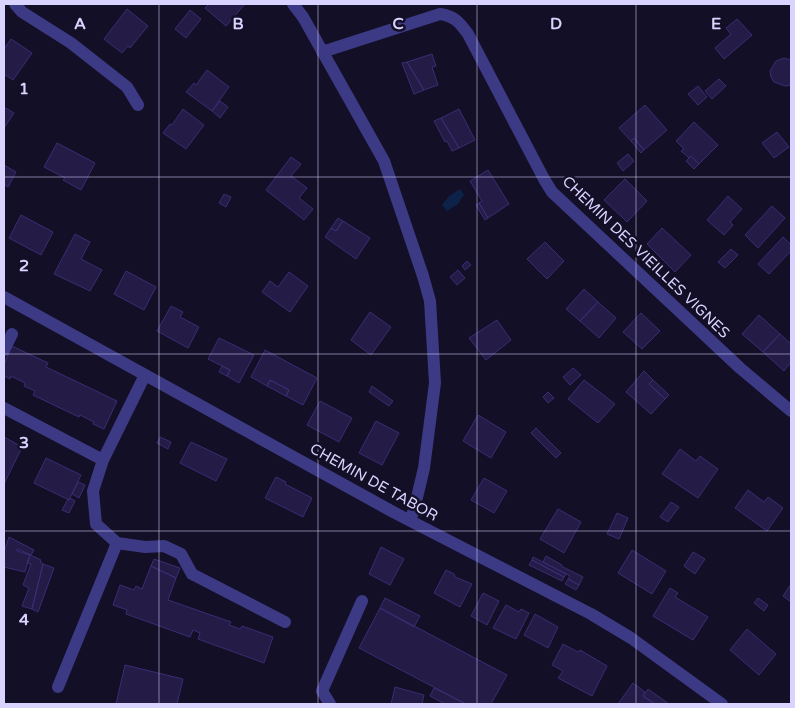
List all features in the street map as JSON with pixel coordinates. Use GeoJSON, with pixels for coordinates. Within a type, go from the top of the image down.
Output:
{"type":"FeatureCollection","features":[{"type":"Feature","properties":{"kind":"street"},"geometry":{"type":"LineString","coordinates":[[15,4],[22,12],[71,43],[127,87],[138,105]]}},
{"type":"Feature","properties":{"kind":"street"},"geometry":{"type":"LineString","coordinates":[[293,4],[384,161],[430,300],[435,383],[424,468],[410,520]]}},
{"type":"Feature","properties":{"kind":"street","name":"CHEMIN DES VIEILLES VIGNES"},"geometry":{"type":"LineString","coordinates":[[322,52],[451,10],[468,34],[552,192],[733,361],[791,411]]}},
{"type":"Feature","properties":{"kind":"street","name":"CHEMIN DE TABOR"},"geometry":{"type":"LineString","coordinates":[[4,297],[395,513],[591,614],[631,638],[722,704]]}},
{"type":"Feature","properties":{"kind":"street"},"geometry":{"type":"LineString","coordinates":[[4,350],[12,334]]}},
{"type":"Feature","properties":{"kind":"street"},"geometry":{"type":"LineString","coordinates":[[145,375],[102,460],[93,491],[96,524],[117,543],[145,547],[164,546],[180,554],[192,574],[285,622]]}},
{"type":"Feature","properties":{"kind":"street"},"geometry":{"type":"LineString","coordinates":[[4,408],[102,460]]}},
{"type":"Feature","properties":{"kind":"street"},"geometry":{"type":"LineString","coordinates":[[58,688],[117,543]]}},
{"type":"Feature","properties":{"kind":"street"},"geometry":{"type":"LineString","coordinates":[[330,704],[322,691],[362,601]]}},
{"type":"Feature","properties":{"kind":"water"},"geometry":{"type":"Polygon","coordinates":[[[460,189],[464,195],[458,204],[447,211],[442,205],[449,196],[460,189]]]}},
{"type":"Feature","properties":{"kind":"building"},"geometry":{"type":"Polygon","coordinates":[[[209,4],[245,4],[226,26],[205,8],[209,4]]]}},
{"type":"Feature","properties":{"kind":"building"},"geometry":{"type":"Polygon","coordinates":[[[127,9],[148,26],[130,48],[128,46],[122,53],[104,39],[127,9]]]}},
{"type":"Feature","properties":{"kind":"building"},"geometry":{"type":"Polygon","coordinates":[[[190,10],[201,19],[186,38],[175,29],[190,10]]]}},
{"type":"Feature","properties":{"kind":"building"},"geometry":{"type":"Polygon","coordinates":[[[737,19],[752,35],[724,59],[715,48],[731,34],[726,28],[737,19]]]}},
{"type":"Feature","properties":{"kind":"building"},"geometry":{"type":"Polygon","coordinates":[[[11,39],[32,53],[13,80],[4,74],[4,49],[11,39]]]}},
{"type":"Feature","properties":{"kind":"building"},"geometry":{"type":"Polygon","coordinates":[[[432,54],[436,66],[432,67],[438,85],[424,90],[407,62],[432,54]]]}},
{"type":"Feature","properties":{"kind":"building"},"geometry":{"type":"Polygon","coordinates":[[[784,58],[791,60],[791,85],[785,86],[774,82],[770,71],[776,61],[784,58]]]}},
{"type":"Feature","properties":{"kind":"building"},"geometry":{"type":"Polygon","coordinates":[[[407,62],[424,90],[414,94],[402,63],[407,62]]]}},
{"type":"Feature","properties":{"kind":"building"},"geometry":{"type":"Polygon","coordinates":[[[207,70],[229,87],[212,111],[186,92],[194,83],[196,85],[207,70]]]}},
{"type":"Feature","properties":{"kind":"building"},"geometry":{"type":"Polygon","coordinates":[[[719,79],[726,86],[712,99],[705,91],[719,79]]]}},
{"type":"Feature","properties":{"kind":"building"},"geometry":{"type":"Polygon","coordinates":[[[698,86],[707,97],[698,105],[688,94],[698,86]]]}},
{"type":"Feature","properties":{"kind":"building"},"geometry":{"type":"Polygon","coordinates":[[[220,101],[228,107],[220,118],[212,111],[220,101]]]}},
{"type":"Feature","properties":{"kind":"building"},"geometry":{"type":"Polygon","coordinates":[[[645,105],[667,130],[644,150],[634,138],[631,141],[619,128],[645,105]]]}},
{"type":"Feature","properties":{"kind":"building"},"geometry":{"type":"Polygon","coordinates":[[[4,107],[14,113],[4,128],[4,107]]]}},
{"type":"Feature","properties":{"kind":"building"},"geometry":{"type":"Polygon","coordinates":[[[183,109],[204,125],[186,149],[163,133],[170,124],[172,125],[183,109]]]}},
{"type":"Feature","properties":{"kind":"building"},"geometry":{"type":"Polygon","coordinates":[[[459,109],[475,140],[459,148],[441,118],[459,109]]]}},
{"type":"Feature","properties":{"kind":"building"},"geometry":{"type":"Polygon","coordinates":[[[441,118],[459,148],[452,151],[447,141],[445,142],[434,121],[441,118]]]}},
{"type":"Feature","properties":{"kind":"building"},"geometry":{"type":"Polygon","coordinates":[[[694,122],[718,145],[699,164],[691,156],[689,158],[681,151],[684,149],[676,141],[694,122]]]}},
{"type":"Feature","properties":{"kind":"building"},"geometry":{"type":"Polygon","coordinates":[[[777,132],[789,147],[774,158],[762,143],[777,132]]]}},
{"type":"Feature","properties":{"kind":"building"},"geometry":{"type":"Polygon","coordinates":[[[634,138],[644,150],[641,153],[631,141],[634,138]]]}},
{"type":"Feature","properties":{"kind":"building"},"geometry":{"type":"Polygon","coordinates":[[[57,143],[95,163],[81,190],[63,180],[65,178],[44,167],[57,143]]]}},
{"type":"Feature","properties":{"kind":"building"},"geometry":{"type":"Polygon","coordinates":[[[628,154],[634,161],[623,171],[617,163],[628,154]]]}},
{"type":"Feature","properties":{"kind":"building"},"geometry":{"type":"Polygon","coordinates":[[[691,156],[699,164],[694,169],[686,161],[691,156]]]}},
{"type":"Feature","properties":{"kind":"building"},"geometry":{"type":"Polygon","coordinates":[[[291,157],[301,164],[291,176],[307,188],[299,198],[313,209],[304,220],[266,190],[291,157]]]}},
{"type":"Feature","properties":{"kind":"building"},"geometry":{"type":"Polygon","coordinates":[[[4,165],[16,172],[8,187],[4,184],[4,165]]]}},
{"type":"Feature","properties":{"kind":"building"},"geometry":{"type":"Polygon","coordinates":[[[488,170],[509,204],[488,218],[479,203],[482,201],[470,181],[488,170]]]}},
{"type":"Feature","properties":{"kind":"building"},"geometry":{"type":"Polygon","coordinates":[[[625,179],[647,201],[627,222],[604,200],[625,179]]]}},
{"type":"Feature","properties":{"kind":"building"},"geometry":{"type":"Polygon","coordinates":[[[224,194],[231,197],[226,207],[219,203],[224,194]]]}},
{"type":"Feature","properties":{"kind":"building"},"geometry":{"type":"Polygon","coordinates":[[[728,196],[742,209],[730,222],[733,225],[724,235],[707,220],[728,196]]]}},
{"type":"Feature","properties":{"kind":"building"},"geometry":{"type":"Polygon","coordinates":[[[479,203],[488,218],[485,220],[476,205],[479,203]]]}},
{"type":"Feature","properties":{"kind":"building"},"geometry":{"type":"Polygon","coordinates":[[[772,206],[785,218],[758,248],[745,235],[772,206]]]}},
{"type":"Feature","properties":{"kind":"building"},"geometry":{"type":"Polygon","coordinates":[[[21,215],[53,232],[41,255],[9,238],[21,215]]]}},
{"type":"Feature","properties":{"kind":"building"},"geometry":{"type":"Polygon","coordinates":[[[338,218],[343,221],[336,231],[331,228],[338,218]]]}},
{"type":"Feature","properties":{"kind":"building"},"geometry":{"type":"Polygon","coordinates":[[[343,221],[370,238],[356,259],[325,237],[331,228],[336,231],[343,221]]]}},
{"type":"Feature","properties":{"kind":"building"},"geometry":{"type":"Polygon","coordinates":[[[662,228],[691,255],[675,272],[647,244],[662,228]]]}},
{"type":"Feature","properties":{"kind":"building"},"geometry":{"type":"Polygon","coordinates":[[[75,234],[90,242],[81,259],[102,270],[90,291],[54,274],[75,234]]]}},
{"type":"Feature","properties":{"kind":"building"},"geometry":{"type":"Polygon","coordinates":[[[783,237],[791,245],[791,251],[769,274],[758,264],[783,237]]]}},
{"type":"Feature","properties":{"kind":"building"},"geometry":{"type":"Polygon","coordinates":[[[545,242],[564,261],[547,279],[527,259],[545,242]]]}},
{"type":"Feature","properties":{"kind":"building"},"geometry":{"type":"Polygon","coordinates":[[[731,249],[738,255],[725,268],[718,262],[731,249]]]}},
{"type":"Feature","properties":{"kind":"building"},"geometry":{"type":"Polygon","coordinates":[[[467,261],[471,265],[465,270],[462,266],[467,261]]]}},
{"type":"Feature","properties":{"kind":"building"},"geometry":{"type":"Polygon","coordinates":[[[458,270],[465,278],[457,285],[450,277],[458,270]]]}},
{"type":"Feature","properties":{"kind":"building"},"geometry":{"type":"Polygon","coordinates":[[[126,271],[156,287],[144,310],[114,294],[126,271]]]}},
{"type":"Feature","properties":{"kind":"building"},"geometry":{"type":"Polygon","coordinates":[[[289,272],[308,286],[290,312],[262,292],[270,281],[278,287],[289,272]]]}},
{"type":"Feature","properties":{"kind":"building"},"geometry":{"type":"Polygon","coordinates":[[[584,289],[598,302],[580,321],[566,309],[584,289]]]}},
{"type":"Feature","properties":{"kind":"building"},"geometry":{"type":"Polygon","coordinates":[[[598,302],[616,318],[599,338],[580,321],[598,302]]]}},
{"type":"Feature","properties":{"kind":"building"},"geometry":{"type":"Polygon","coordinates":[[[171,306],[183,312],[180,317],[199,327],[188,348],[157,331],[171,306]]]}},
{"type":"Feature","properties":{"kind":"building"},"geometry":{"type":"Polygon","coordinates":[[[370,312],[391,327],[371,355],[351,340],[370,312]]]}},
{"type":"Feature","properties":{"kind":"building"},"geometry":{"type":"Polygon","coordinates":[[[641,313],[660,331],[642,349],[623,332],[641,313]]]}},
{"type":"Feature","properties":{"kind":"building"},"geometry":{"type":"Polygon","coordinates":[[[759,315],[780,334],[763,352],[742,334],[759,315]]]}},
{"type":"Feature","properties":{"kind":"building"},"geometry":{"type":"Polygon","coordinates":[[[497,320],[511,340],[486,360],[469,338],[497,320]]]}},
{"type":"Feature","properties":{"kind":"building"},"geometry":{"type":"Polygon","coordinates":[[[780,334],[791,344],[791,362],[784,371],[763,352],[780,334]]]}},
{"type":"Feature","properties":{"kind":"building"},"geometry":{"type":"Polygon","coordinates":[[[219,338],[254,355],[239,383],[227,376],[230,370],[208,359],[219,338]]]}},
{"type":"Feature","properties":{"kind":"building"},"geometry":{"type":"Polygon","coordinates":[[[12,346],[48,363],[46,367],[117,401],[104,429],[80,415],[79,417],[33,395],[35,391],[24,386],[25,383],[11,376],[10,379],[4,376],[4,364],[12,346]]]}},
{"type":"Feature","properties":{"kind":"building"},"geometry":{"type":"Polygon","coordinates":[[[265,350],[317,378],[303,405],[286,396],[289,390],[270,380],[267,386],[251,377],[265,350]]]}},
{"type":"Feature","properties":{"kind":"building"},"geometry":{"type":"Polygon","coordinates":[[[222,366],[230,370],[227,376],[219,372],[222,366]]]}},
{"type":"Feature","properties":{"kind":"building"},"geometry":{"type":"Polygon","coordinates":[[[573,368],[581,375],[570,385],[563,377],[573,368]]]}},
{"type":"Feature","properties":{"kind":"building"},"geometry":{"type":"Polygon","coordinates":[[[644,371],[653,380],[649,384],[665,399],[651,414],[626,392],[644,371]]]}},
{"type":"Feature","properties":{"kind":"building"},"geometry":{"type":"Polygon","coordinates":[[[270,380],[289,390],[286,396],[267,386],[270,380]]]}},
{"type":"Feature","properties":{"kind":"building"},"geometry":{"type":"Polygon","coordinates":[[[584,380],[615,404],[598,423],[568,399],[584,380]]]}},
{"type":"Feature","properties":{"kind":"building"},"geometry":{"type":"Polygon","coordinates":[[[653,380],[669,395],[665,399],[649,384],[653,380]]]}},
{"type":"Feature","properties":{"kind":"building"},"geometry":{"type":"Polygon","coordinates":[[[372,386],[393,401],[389,406],[369,392],[372,386]]]}},
{"type":"Feature","properties":{"kind":"building"},"geometry":{"type":"Polygon","coordinates":[[[548,392],[554,398],[548,403],[543,397],[548,392]]]}},
{"type":"Feature","properties":{"kind":"building"},"geometry":{"type":"Polygon","coordinates":[[[320,401],[352,418],[339,442],[307,425],[320,401]]]}},
{"type":"Feature","properties":{"kind":"building"},"geometry":{"type":"Polygon","coordinates":[[[478,415],[506,432],[491,458],[463,441],[478,415]]]}},
{"type":"Feature","properties":{"kind":"building"},"geometry":{"type":"Polygon","coordinates":[[[376,421],[399,433],[382,465],[359,453],[376,421]]]}},
{"type":"Feature","properties":{"kind":"building"},"geometry":{"type":"Polygon","coordinates":[[[536,428],[561,453],[556,458],[531,433],[536,428]]]}},
{"type":"Feature","properties":{"kind":"building"},"geometry":{"type":"Polygon","coordinates":[[[4,437],[22,447],[4,484],[4,437]]]}},
{"type":"Feature","properties":{"kind":"building"},"geometry":{"type":"Polygon","coordinates":[[[160,437],[171,442],[168,449],[157,443],[160,437]]]}},
{"type":"Feature","properties":{"kind":"building"},"geometry":{"type":"Polygon","coordinates":[[[191,442],[227,459],[216,481],[180,463],[191,442]]]}},
{"type":"Feature","properties":{"kind":"building"},"geometry":{"type":"Polygon","coordinates":[[[680,449],[696,461],[700,456],[718,469],[698,498],[662,474],[680,449]]]}},
{"type":"Feature","properties":{"kind":"building"},"geometry":{"type":"Polygon","coordinates":[[[46,458],[81,475],[69,500],[34,483],[46,458]]]}},
{"type":"Feature","properties":{"kind":"building"},"geometry":{"type":"Polygon","coordinates":[[[276,477],[286,482],[285,484],[312,498],[303,517],[265,498],[276,477]]]}},
{"type":"Feature","properties":{"kind":"building"},"geometry":{"type":"Polygon","coordinates":[[[484,478],[507,491],[494,513],[471,500],[484,478]]]}},
{"type":"Feature","properties":{"kind":"building"},"geometry":{"type":"Polygon","coordinates":[[[78,482],[85,485],[79,498],[72,494],[78,482]]]}},
{"type":"Feature","properties":{"kind":"building"},"geometry":{"type":"Polygon","coordinates":[[[748,490],[764,502],[768,497],[783,508],[767,531],[735,508],[748,490]]]}},
{"type":"Feature","properties":{"kind":"building"},"geometry":{"type":"Polygon","coordinates":[[[70,498],[75,501],[69,513],[62,510],[70,498]]]}},
{"type":"Feature","properties":{"kind":"building"},"geometry":{"type":"Polygon","coordinates":[[[671,502],[679,507],[668,522],[660,517],[671,502]]]}},
{"type":"Feature","properties":{"kind":"building"},"geometry":{"type":"Polygon","coordinates":[[[558,509],[581,522],[564,553],[540,539],[558,509]]]}},
{"type":"Feature","properties":{"kind":"building"},"geometry":{"type":"Polygon","coordinates":[[[617,513],[628,518],[619,539],[607,534],[617,513]]]}},
{"type":"Feature","properties":{"kind":"building"},"geometry":{"type":"Polygon","coordinates":[[[9,537],[34,550],[31,555],[17,549],[17,551],[30,555],[25,572],[4,567],[4,552],[9,537]]]}},
{"type":"Feature","properties":{"kind":"building"},"geometry":{"type":"Polygon","coordinates":[[[381,547],[404,559],[390,585],[369,574],[381,547]]]}},
{"type":"Feature","properties":{"kind":"building"},"geometry":{"type":"Polygon","coordinates":[[[632,550],[666,571],[652,594],[618,573],[632,550]]]}},
{"type":"Feature","properties":{"kind":"building"},"geometry":{"type":"Polygon","coordinates":[[[693,552],[705,559],[695,574],[684,566],[693,552]]]}},
{"type":"Feature","properties":{"kind":"building"},"geometry":{"type":"Polygon","coordinates":[[[30,555],[41,560],[40,562],[43,564],[32,609],[22,606],[29,588],[23,585],[31,564],[27,563],[30,555]]]}},
{"type":"Feature","properties":{"kind":"building"},"geometry":{"type":"Polygon","coordinates":[[[546,556],[583,577],[579,585],[568,579],[570,576],[543,562],[546,556]]]}},
{"type":"Feature","properties":{"kind":"building"},"geometry":{"type":"Polygon","coordinates":[[[533,557],[566,574],[564,577],[532,560],[533,557]]]}},
{"type":"Feature","properties":{"kind":"building"},"geometry":{"type":"Polygon","coordinates":[[[154,559],[180,568],[176,578],[151,566],[154,559]]]}},
{"type":"Feature","properties":{"kind":"building"},"geometry":{"type":"Polygon","coordinates":[[[532,560],[564,577],[562,581],[529,565],[532,560]]]}},
{"type":"Feature","properties":{"kind":"building"},"geometry":{"type":"Polygon","coordinates":[[[43,564],[54,568],[38,612],[32,609],[43,564]]]}},
{"type":"Feature","properties":{"kind":"building"},"geometry":{"type":"Polygon","coordinates":[[[151,566],[176,578],[168,600],[231,622],[229,625],[240,629],[242,626],[273,637],[264,663],[198,639],[200,633],[193,630],[190,637],[126,614],[127,610],[113,605],[120,585],[134,590],[136,586],[142,589],[151,566]]]}},
{"type":"Feature","properties":{"kind":"building"},"geometry":{"type":"Polygon","coordinates":[[[446,570],[454,574],[455,577],[472,584],[460,607],[434,593],[446,570]]]}},
{"type":"Feature","properties":{"kind":"building"},"geometry":{"type":"Polygon","coordinates":[[[568,579],[579,585],[576,590],[565,584],[568,579]]]}},
{"type":"Feature","properties":{"kind":"building"},"geometry":{"type":"Polygon","coordinates":[[[791,584],[791,602],[783,596],[791,584]]]}},
{"type":"Feature","properties":{"kind":"building"},"geometry":{"type":"Polygon","coordinates":[[[670,588],[678,593],[675,597],[708,617],[693,640],[653,616],[670,588]]]}},
{"type":"Feature","properties":{"kind":"building"},"geometry":{"type":"Polygon","coordinates":[[[483,593],[499,601],[487,625],[471,616],[483,593]]]}},
{"type":"Feature","properties":{"kind":"building"},"geometry":{"type":"Polygon","coordinates":[[[385,598],[420,616],[414,627],[380,608],[385,598]]]}},
{"type":"Feature","properties":{"kind":"building"},"geometry":{"type":"Polygon","coordinates":[[[758,598],[768,605],[764,611],[754,603],[758,598]]]}},
{"type":"Feature","properties":{"kind":"building"},"geometry":{"type":"Polygon","coordinates":[[[506,605],[519,612],[521,609],[529,613],[516,639],[493,628],[506,605]]]}},
{"type":"Feature","properties":{"kind":"building"},"geometry":{"type":"Polygon","coordinates":[[[380,608],[507,675],[491,704],[466,704],[359,648],[380,608]]]}},
{"type":"Feature","properties":{"kind":"building"},"geometry":{"type":"Polygon","coordinates":[[[535,614],[558,627],[548,648],[524,635],[535,614]]]}},
{"type":"Feature","properties":{"kind":"building"},"geometry":{"type":"Polygon","coordinates":[[[747,629],[776,654],[759,675],[730,650],[747,629]]]}},
{"type":"Feature","properties":{"kind":"building"},"geometry":{"type":"Polygon","coordinates":[[[563,644],[578,652],[580,650],[607,666],[592,696],[558,678],[563,671],[552,665],[563,644]]]}},
{"type":"Feature","properties":{"kind":"building"},"geometry":{"type":"Polygon","coordinates":[[[125,665],[183,679],[177,704],[116,704],[125,665]]]}},
{"type":"Feature","properties":{"kind":"building"},"geometry":{"type":"Polygon","coordinates":[[[633,683],[645,692],[643,696],[655,704],[618,704],[633,683]]]}},
{"type":"Feature","properties":{"kind":"building"},"geometry":{"type":"Polygon","coordinates":[[[395,687],[424,695],[422,704],[391,704],[395,687]]]}},
{"type":"Feature","properties":{"kind":"building"},"geometry":{"type":"Polygon","coordinates":[[[434,688],[466,704],[445,704],[430,696],[434,688]]]}},
{"type":"Feature","properties":{"kind":"building"},"geometry":{"type":"Polygon","coordinates":[[[648,689],[669,704],[655,704],[643,696],[648,689]]]}}]}
